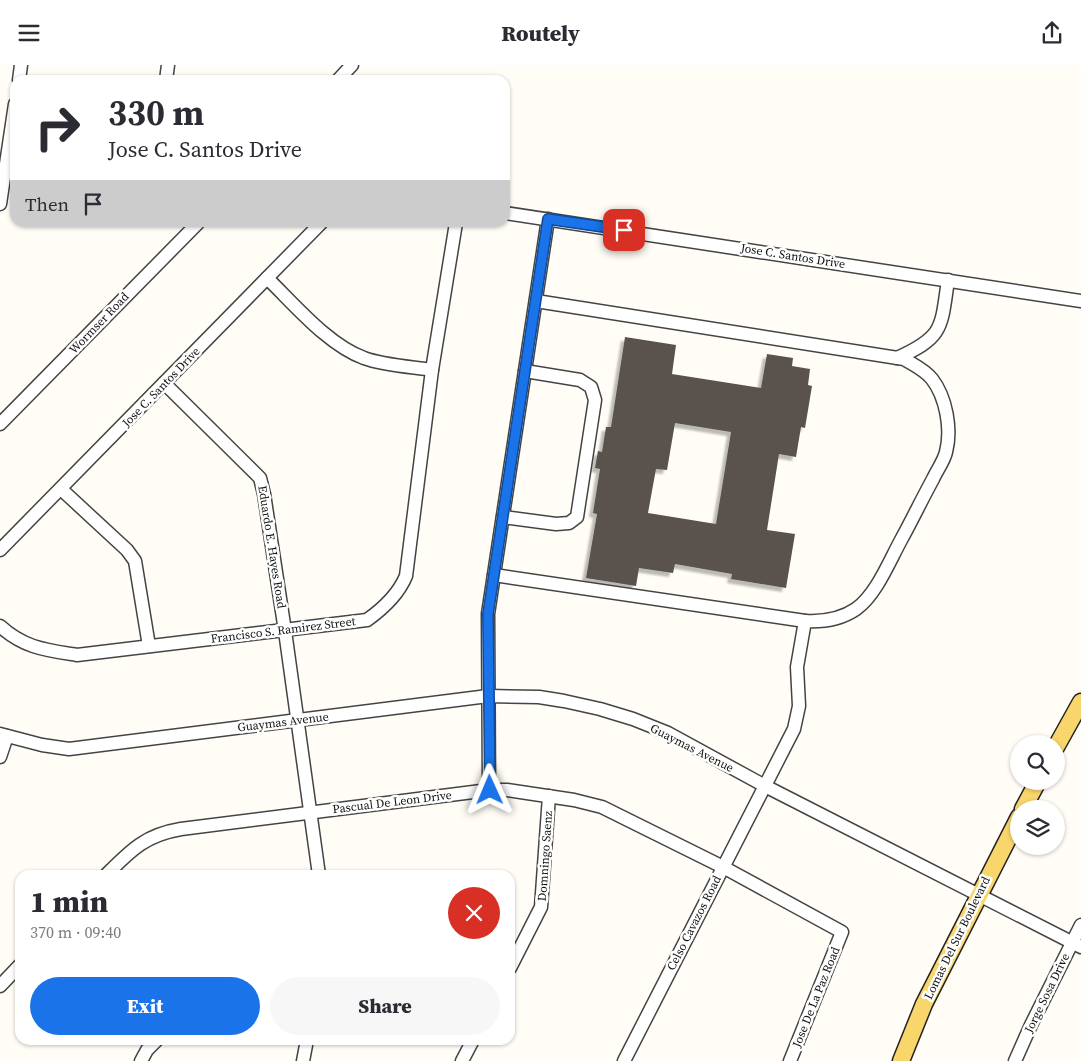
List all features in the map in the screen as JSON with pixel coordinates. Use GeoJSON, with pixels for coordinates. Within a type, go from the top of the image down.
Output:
{"type":"FeatureCollection","features":[{"type":"Feature","properties":{"kind":"main road"},"geometry":{"type":"LineString","coordinates":[[1063,735],[1081,702]]}},
{"type":"Feature","properties":{"kind":"main road","name":"Lomas Del Sur Boulevard"},"geometry":{"type":"LineString","coordinates":[[901,1061],[924,1004],[1010,834]]}},
{"type":"Feature","properties":{"kind":"street"},"geometry":{"type":"LineString","coordinates":[[343,75],[352,65]]}},
{"type":"Feature","properties":{"kind":"street"},"geometry":{"type":"LineString","coordinates":[[0,204],[5,130],[10,117]]}},
{"type":"Feature","properties":{"kind":"street","name":"Jose C. Santos Drive"},"geometry":{"type":"LineString","coordinates":[[510,214],[1081,301]]}},
{"type":"Feature","properties":{"kind":"street"},"geometry":{"type":"LineString","coordinates":[[490,790],[488,614],[548,219]]}},
{"type":"Feature","properties":{"kind":"street","name":"Wormser Road"},"geometry":{"type":"LineString","coordinates":[[0,424],[194,227]]}},
{"type":"Feature","properties":{"kind":"street","name":"Jose C. Santos Drive"},"geometry":{"type":"LineString","coordinates":[[0,551],[317,227]]}},
{"type":"Feature","properties":{"kind":"street","name":"Francisco S. Ramirez Street"},"geometry":{"type":"LineString","coordinates":[[0,626],[22,643],[50,651],[77,655],[367,620],[384,607],[401,587],[406,575],[432,370],[455,227]]}},
{"type":"Feature","properties":{"kind":"street"},"geometry":{"type":"LineString","coordinates":[[267,278],[328,336],[345,349],[367,359],[432,370]]}},
{"type":"Feature","properties":{"kind":"street"},"geometry":{"type":"LineString","coordinates":[[897,358],[926,343],[938,331],[942,319],[948,280]]}},
{"type":"Feature","properties":{"kind":"street"},"geometry":{"type":"LineString","coordinates":[[494,575],[805,621],[822,622],[839,618],[855,609],[870,595],[910,525],[946,453],[948,423],[940,392],[931,378],[920,368],[904,359],[536,301]]}},
{"type":"Feature","properties":{"kind":"street"},"geometry":{"type":"LineString","coordinates":[[503,517],[556,524],[569,523],[577,517],[594,409],[595,400],[591,387],[580,380],[525,371]]}},
{"type":"Feature","properties":{"kind":"street","name":"Eduardo E. Hayes Road"},"geometry":{"type":"LineString","coordinates":[[164,383],[260,478],[285,631],[318,870]]}},
{"type":"Feature","properties":{"kind":"street"},"geometry":{"type":"LineString","coordinates":[[60,489],[127,550],[135,561],[149,646]]}},
{"type":"Feature","properties":{"kind":"street","name":"Celso Cavazos Road"},"geometry":{"type":"LineString","coordinates":[[624,1061],[788,741],[797,718],[799,690],[797,667],[805,621]]}},
{"type":"Feature","properties":{"kind":"street","name":"Guaymas Avenue"},"geometry":{"type":"LineString","coordinates":[[4,735],[42,745],[69,749],[488,696],[539,697],[564,701],[633,719],[668,733],[765,786],[1076,945]]}},
{"type":"Feature","properties":{"kind":"street"},"geometry":{"type":"LineString","coordinates":[[0,757],[4,735]]}},
{"type":"Feature","properties":{"kind":"street","name":"Pascual De Leon Drive"},"geometry":{"type":"LineString","coordinates":[[111,870],[132,850],[162,832],[490,790],[507,790],[574,799],[602,807],[723,867],[842,933]]}},
{"type":"Feature","properties":{"kind":"street","name":"Domningo Saenz"},"geometry":{"type":"LineString","coordinates":[[515,958],[541,907],[549,797]]}},
{"type":"Feature","properties":{"kind":"street","name":"Jorge Sosa Drive"},"geometry":{"type":"LineString","coordinates":[[1016,1061],[1076,945],[1081,925]]}},
{"type":"Feature","properties":{"kind":"street","name":"Jose De La Paz Road"},"geometry":{"type":"LineString","coordinates":[[790,1061],[842,933]]}},
{"type":"Feature","properties":{"kind":"street"},"geometry":{"type":"LineString","coordinates":[[0,986],[15,970]]}},
{"type":"Feature","properties":{"kind":"street"},"geometry":{"type":"LineString","coordinates":[[141,1061],[152,1045]]}},
{"type":"Feature","properties":{"kind":"street"},"geometry":{"type":"LineString","coordinates":[[304,1061],[306,1045]]}},
{"type":"Feature","properties":{"kind":"street"},"geometry":{"type":"LineString","coordinates":[[462,1061],[470,1045]]}},
{"type":"Feature","properties":{"kind":"building"},"geometry":{"type":"Polygon","coordinates":[[[625,337],[676,345],[672,374],[761,388],[767,354],[793,358],[792,366],[810,369],[808,385],[812,386],[805,428],[801,427],[796,457],[779,454],[767,530],[795,534],[786,588],[731,579],[732,574],[675,564],[673,573],[639,568],[636,586],[586,578],[597,514],[593,513],[600,469],[595,468],[598,451],[602,452],[606,427],[611,427],[625,337]],[[675,423],[667,470],[656,469],[648,513],[716,524],[731,432],[675,423]]]}},
{"type":"Feature","properties":{"kind":"route"},"geometry":{"type":"LineString","coordinates":[[490,790],[488,614],[548,219],[624,230]]}}]}
